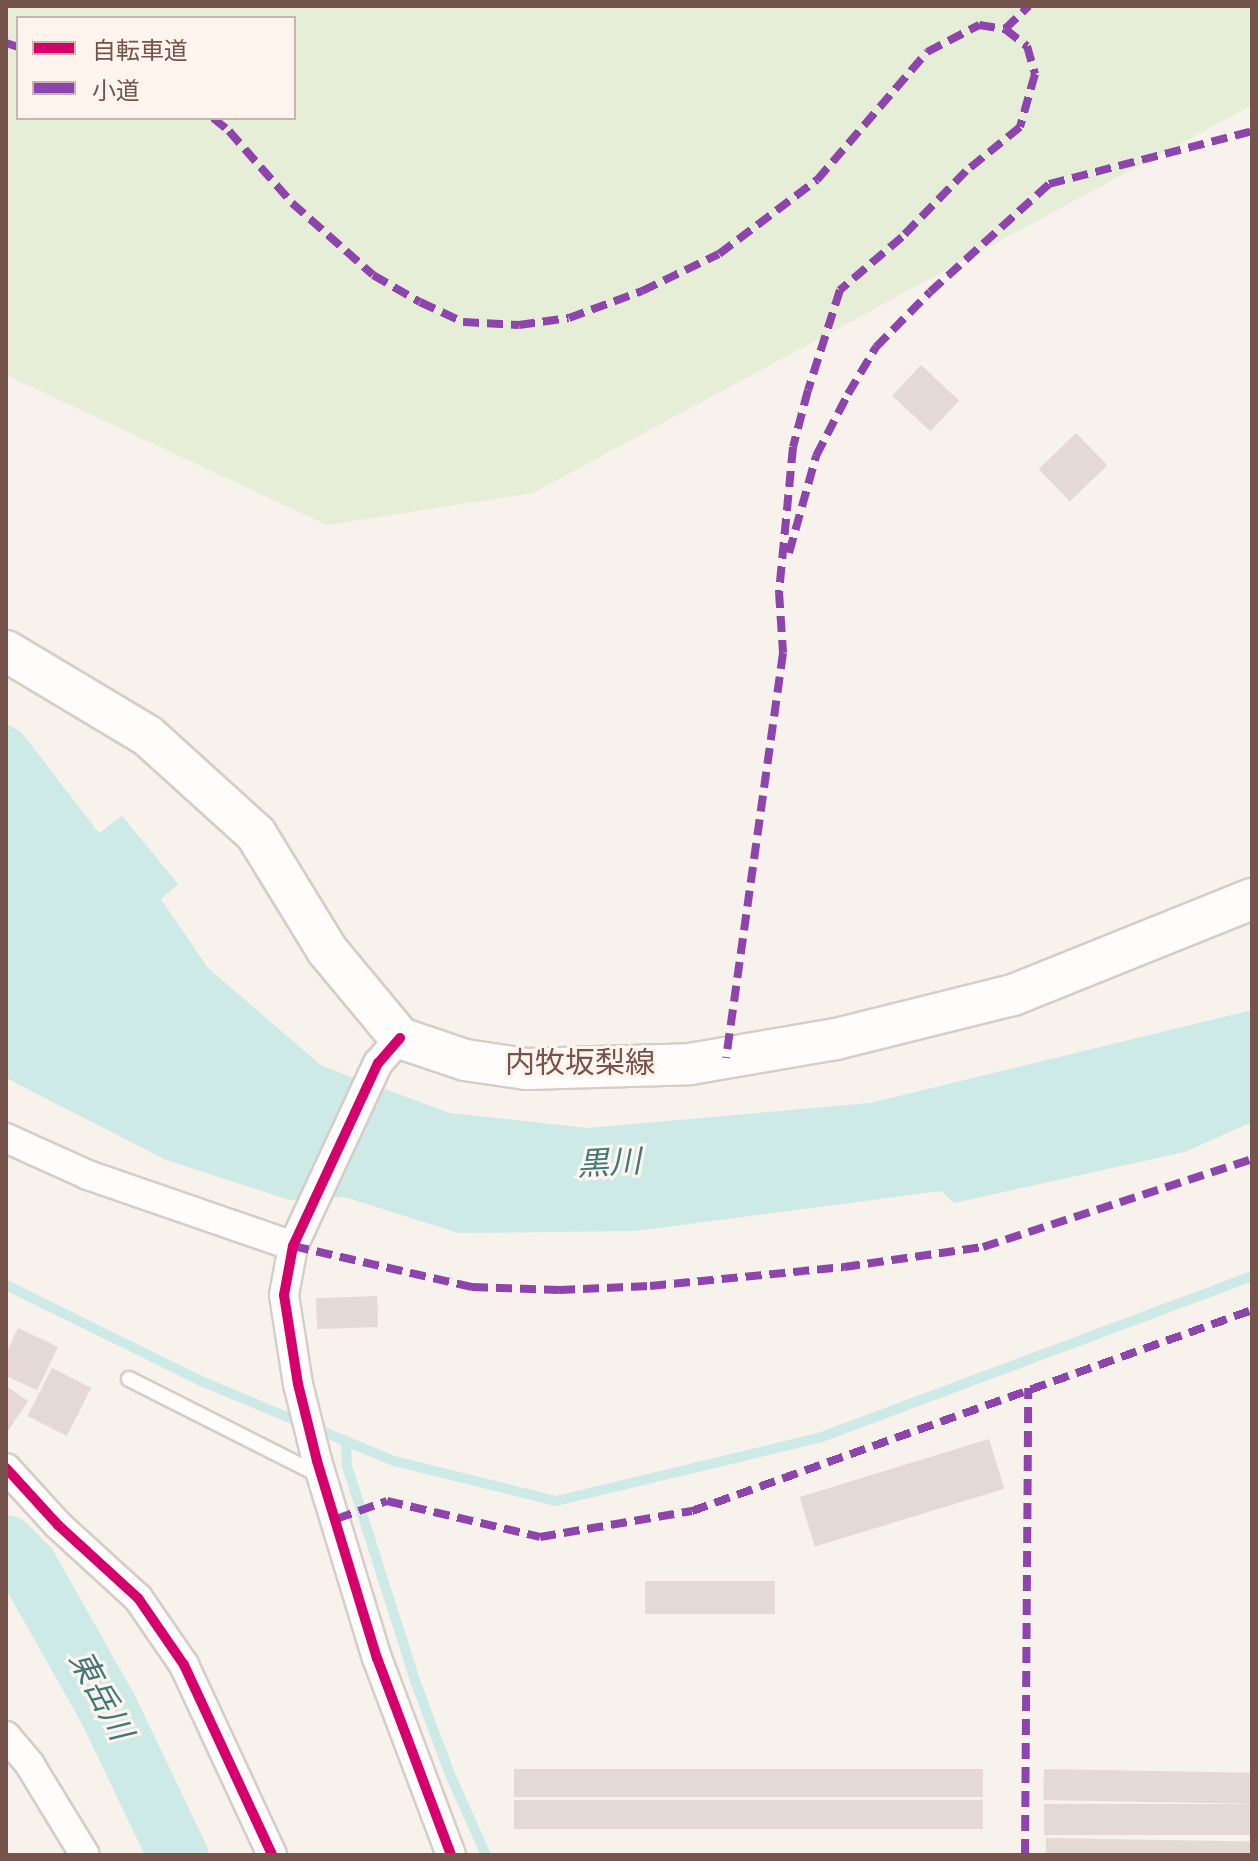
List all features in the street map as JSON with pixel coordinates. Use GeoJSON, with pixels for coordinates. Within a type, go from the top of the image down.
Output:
{"type":"FeatureCollection","features":[{"type":"Feature","properties":{"kind":"main road"},"geometry":{"type":"LineString","coordinates":[[6,651],[148,736],[256,834],[389,1051]]}},
{"type":"Feature","properties":{"kind":"main road","name":"内牧坂梨線"},"geometry":{"type":"LineString","coordinates":[[389,1051],[526,1069],[690,1064],[836,1039],[1013,995],[1252,899]]}},
{"type":"Feature","properties":{"kind":"street"},"geometry":{"type":"LineString","coordinates":[[389,1051],[300,1234],[284,1295],[298,1384],[320,1469],[377,1658],[451,1855]]}},
{"type":"Feature","properties":{"kind":"street"},"geometry":{"type":"LineString","coordinates":[[6,1138],[88,1175],[300,1234]]}},
{"type":"Feature","properties":{"kind":"street"},"geometry":{"type":"LineString","coordinates":[[6,1468],[58,1525],[138,1598],[184,1665],[272,1855]]}},
{"type":"Feature","properties":{"kind":"street"},"geometry":{"type":"LineString","coordinates":[[6,1736],[30,1765],[85,1855]]}},
{"type":"Feature","properties":{"kind":"lane"},"geometry":{"type":"LineString","coordinates":[[129,1379],[320,1469]]}},
{"type":"Feature","properties":{"kind":"green space"},"geometry":{"type":"Polygon","coordinates":[[[6,6],[1252,6],[1252,105],[533,493],[327,525],[6,375],[6,6]]]}},
{"type":"Feature","properties":{"kind":"water","name":"黒川"},"geometry":{"type":"Polygon","coordinates":[[[6,723],[22,733],[99,833],[122,816],[178,884],[161,899],[208,968],[322,1066],[450,1113],[588,1128],[870,1103],[1252,1010],[1252,1122],[1185,1152],[954,1203],[941,1191],[635,1231],[458,1233],[345,1197],[289,1200],[166,1160],[6,1078],[6,723]]]}},
{"type":"Feature","properties":{"kind":"building"},"geometry":{"type":"Polygon","coordinates":[[[921,365],[959,400],[930,431],[892,396],[921,365]]]}},
{"type":"Feature","properties":{"kind":"building"},"geometry":{"type":"Polygon","coordinates":[[[1076,433],[1107,465],[1070,501],[1039,469],[1076,433]]]}},
{"type":"Feature","properties":{"kind":"building"},"geometry":{"type":"Polygon","coordinates":[[[377,1296],[378,1327],[317,1329],[316,1298],[377,1296]]]}},
{"type":"Feature","properties":{"kind":"building"},"geometry":{"type":"Polygon","coordinates":[[[18,1328],[58,1347],[37,1390],[6,1376],[6,1354],[18,1328]]]}},
{"type":"Feature","properties":{"kind":"building"},"geometry":{"type":"Polygon","coordinates":[[[52,1368],[91,1388],[67,1436],[27,1416],[52,1368]]]}},
{"type":"Feature","properties":{"kind":"building"},"geometry":{"type":"Polygon","coordinates":[[[6,1386],[28,1401],[6,1434],[6,1386]]]}},
{"type":"Feature","properties":{"kind":"building"},"geometry":{"type":"Polygon","coordinates":[[[989,1439],[1004,1489],[815,1547],[800,1497],[989,1439]]]}},
{"type":"Feature","properties":{"kind":"building"},"geometry":{"type":"Polygon","coordinates":[[[645,1581],[775,1581],[775,1614],[645,1614],[645,1581]]]}},
{"type":"Feature","properties":{"kind":"building"},"geometry":{"type":"Polygon","coordinates":[[[514,1769],[983,1769],[983,1797],[514,1797],[514,1769]]]}},
{"type":"Feature","properties":{"kind":"building"},"geometry":{"type":"Polygon","coordinates":[[[1044,1769],[1252,1773],[1251,1804],[1043,1800],[1044,1769]]]}},
{"type":"Feature","properties":{"kind":"building"},"geometry":{"type":"Polygon","coordinates":[[[514,1800],[983,1800],[983,1829],[514,1829],[514,1800]]]}},
{"type":"Feature","properties":{"kind":"building"},"geometry":{"type":"Polygon","coordinates":[[[1044,1804],[1252,1804],[1252,1835],[1044,1835],[1044,1804]]]}},
{"type":"Feature","properties":{"kind":"building"},"geometry":{"type":"Polygon","coordinates":[[[1046,1838],[1252,1842],[1252,1855],[1046,1855],[1046,1838]]]}},
{"type":"Feature","properties":{"kind":"waterway"},"geometry":{"type":"LineString","coordinates":[[6,1285],[203,1382],[394,1461],[556,1501],[819,1438],[1252,1276]]}},
{"type":"Feature","properties":{"kind":"waterway"},"geometry":{"type":"LineString","coordinates":[[346,1441],[347,1466],[416,1683],[449,1772],[486,1855]]}},
{"type":"Feature","properties":{"kind":"waterway","name":"東岳川"},"geometry":{"type":"LineString","coordinates":[[6,1545],[28,1567],[109,1711],[178,1855]]}},
{"type":"Feature","properties":{"kind":"marked path"},"geometry":{"type":"LineString","coordinates":[[1005,29],[1029,6]]}},
{"type":"Feature","properties":{"kind":"marked path"},"geometry":{"type":"LineString","coordinates":[[215,120],[229,131],[292,203],[373,275],[463,322],[519,325],[569,318],[642,291],[719,254],[817,180],[927,52],[979,25],[1005,29],[1027,46],[1035,74],[1020,127],[966,171],[902,237],[840,290],[808,390],[793,447],[779,592],[783,653],[726,1058]]}},
{"type":"Feature","properties":{"kind":"marked path"},"geometry":{"type":"LineString","coordinates":[[6,43],[16,46]]}},
{"type":"Feature","properties":{"kind":"marked path"},"geometry":{"type":"LineString","coordinates":[[789,553],[816,456],[848,394],[876,347],[930,292],[1049,184],[1252,131]]}},
{"type":"Feature","properties":{"kind":"marked path"},"geometry":{"type":"LineString","coordinates":[[293,1246],[472,1287],[559,1290],[650,1286],[844,1267],[983,1247],[1252,1159]]}},
{"type":"Feature","properties":{"kind":"marked path"},"geometry":{"type":"LineString","coordinates":[[336,1519],[387,1501],[540,1537],[692,1511],[1252,1310]]}},
{"type":"Feature","properties":{"kind":"marked path"},"geometry":{"type":"LineString","coordinates":[[1025,1855],[1028,1388]]}},
{"type":"Feature","properties":{"kind":"cycle path"},"geometry":{"type":"LineString","coordinates":[[400,1038],[378,1063],[293,1246],[284,1295],[298,1384],[317,1461],[377,1658],[451,1855]]}},
{"type":"Feature","properties":{"kind":"cycle path"},"geometry":{"type":"LineString","coordinates":[[6,1468],[58,1525],[138,1598],[184,1665],[272,1855]]}}]}
